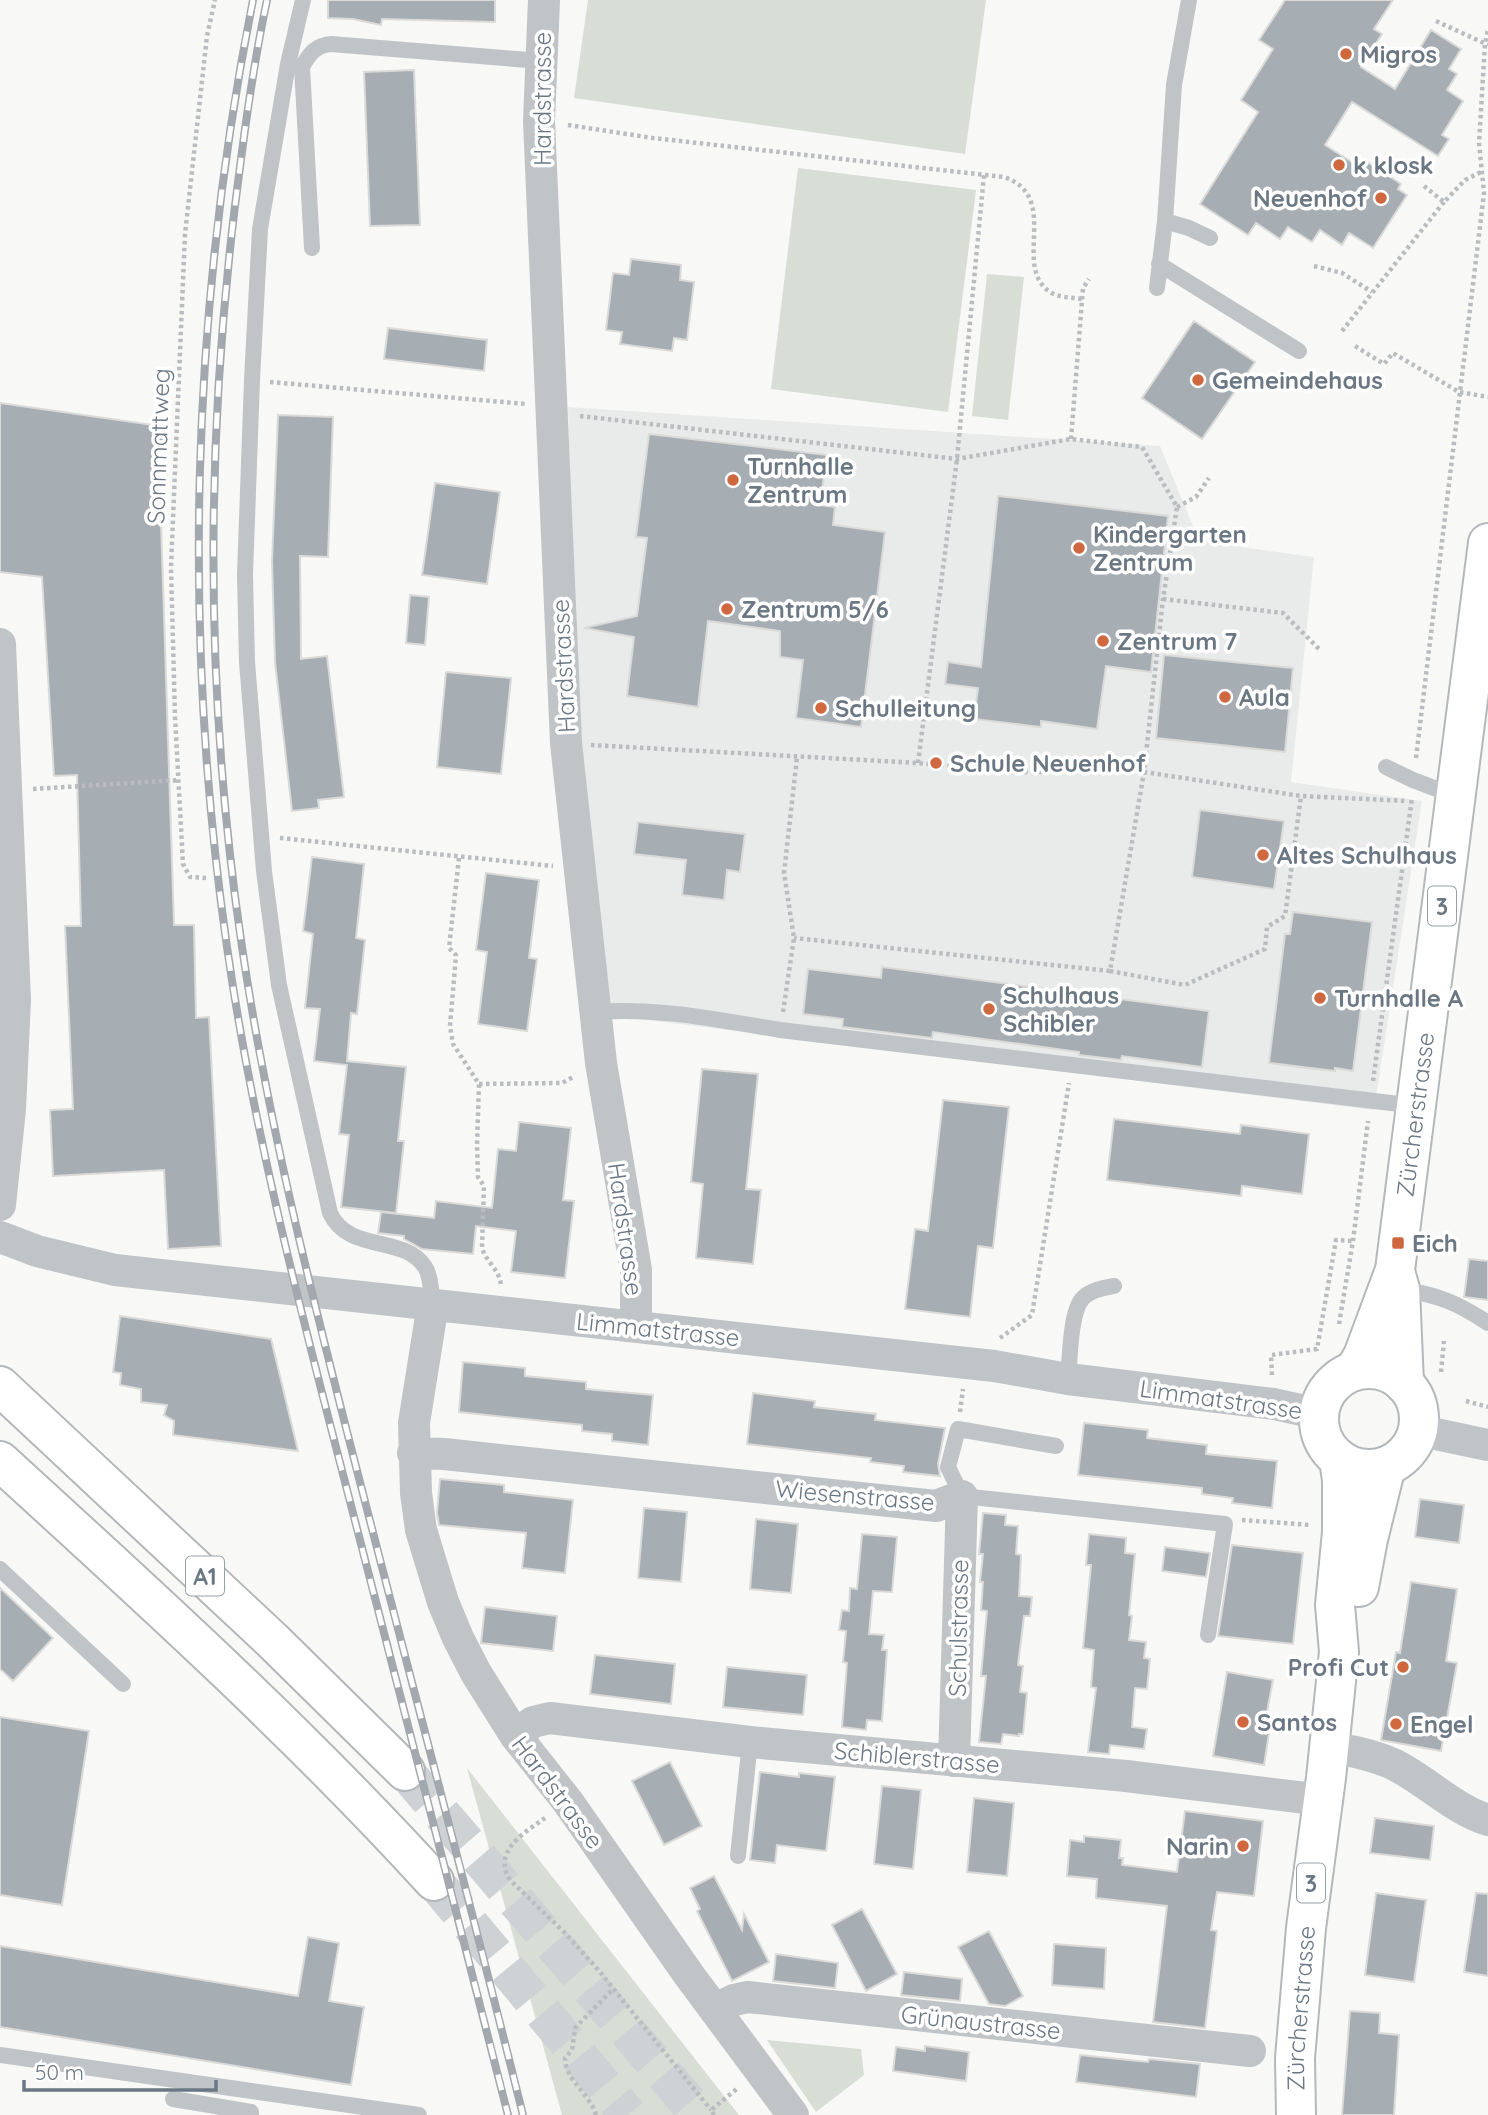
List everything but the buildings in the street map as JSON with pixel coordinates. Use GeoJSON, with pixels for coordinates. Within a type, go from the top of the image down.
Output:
{"type":"FeatureCollection","features":[{"type":"Feature","properties":{"kind":"main road","name":"Zürcherstrasse"},"geometry":{"type":"LineString","coordinates":[[1404,1384],[1397,1280],[1416,1106],[1488,543]]}},
{"type":"Feature","properties":{"kind":"main road","name":"Zürcherstrasse"},"geometry":{"type":"LineString","coordinates":[[1354,1371],[1397,1280]]}},
{"type":"Feature","properties":{"kind":"main road"},"geometry":{"type":"LineString","coordinates":[[1368,1369],[1383,1371],[1404,1384],[1417,1406],[1417,1430],[1406,1452],[1386,1466],[1362,1469],[1339,1459],[1323,1439],[1319,1427],[1322,1400],[1330,1387],[1354,1371],[1368,1369]]}},
{"type":"Feature","properties":{"kind":"main road","name":"A1"},"geometry":{"type":"LineString","coordinates":[[0,1386],[244,1613],[405,1772]]}},
{"type":"Feature","properties":{"kind":"main road","name":"Zürcherstrasse"},"geometry":{"type":"LineString","coordinates":[[1296,2115],[1295,2058],[1306,1928],[1330,1747],[1339,1652],[1335,1605],[1342,1518],[1339,1459]]}},
{"type":"Feature","properties":{"kind":"main road","name":"A1"},"geometry":{"type":"LineString","coordinates":[[0,1461],[286,1727],[434,1881]]}},
{"type":"Feature","properties":{"kind":"main road","name":"Zürcherstrasse"},"geometry":{"type":"LineString","coordinates":[[1339,1652],[1356,1608],[1365,1550],[1386,1466]]}},
{"type":"Feature","properties":{"kind":"street","name":"Hardstrasse"},"geometry":{"type":"LineString","coordinates":[[544,0],[539,121],[566,743],[601,1063],[636,1270],[636,1327]]}},
{"type":"Feature","properties":{"kind":"street"},"geometry":{"type":"LineString","coordinates":[[0,644],[15,1000],[15,1045],[0,1205]]}},
{"type":"Feature","properties":{"kind":"street","name":"Limmatstrasse"},"geometry":{"type":"LineString","coordinates":[[0,1237],[37,1251],[115,1270],[994,1366],[1274,1404],[1319,1414]]}},
{"type":"Feature","properties":{"kind":"street","name":"Hardstrasse"},"geometry":{"type":"LineString","coordinates":[[433,1304],[414,1423],[414,1452],[421,1530],[443,1602],[476,1673],[515,1735],[568,1802],[793,2115]]}},
{"type":"Feature","properties":{"kind":"street"},"geometry":{"type":"LineString","coordinates":[[1417,1430],[1488,1445]]}},
{"type":"Feature","properties":{"kind":"street","name":"Wiesenstrasse"},"geometry":{"type":"LineString","coordinates":[[414,1452],[936,1506],[962,1496]]}},
{"type":"Feature","properties":{"kind":"street","name":"Schulstrasse"},"geometry":{"type":"LineString","coordinates":[[954,1761],[962,1496]]}},
{"type":"Feature","properties":{"kind":"street","name":"Schiblerstrasse"},"geometry":{"type":"LineString","coordinates":[[515,1735],[533,1722],[550,1718],[750,1742],[1126,1776],[1322,1800]]}},
{"type":"Feature","properties":{"kind":"street"},"geometry":{"type":"LineString","coordinates":[[1330,1747],[1365,1753],[1395,1765],[1454,1804],[1488,1820]]}},
{"type":"Feature","properties":{"kind":"street","name":"Grünaustrasse"},"geometry":{"type":"LineString","coordinates":[[715,2009],[748,1997],[1250,2051]]}},
{"type":"Feature","properties":{"kind":"lane"},"geometry":{"type":"LineString","coordinates":[[303,0],[288,64],[260,229],[252,380],[245,575],[247,650],[264,871],[279,985],[330,1213],[336,1225],[347,1234],[415,1254],[427,1270],[433,1304]]}},
{"type":"Feature","properties":{"kind":"lane"},"geometry":{"type":"LineString","coordinates":[[1157,288],[1165,221],[1174,85],[1189,0]]}},
{"type":"Feature","properties":{"kind":"lane"},"geometry":{"type":"LineString","coordinates":[[312,248],[302,67],[308,56],[320,45],[540,61]]}},
{"type":"Feature","properties":{"kind":"lane"},"geometry":{"type":"LineString","coordinates":[[1165,221],[1189,228],[1210,239]]}},
{"type":"Feature","properties":{"kind":"lane"},"geometry":{"type":"LineString","coordinates":[[1159,264],[1299,351]]}},
{"type":"Feature","properties":{"kind":"lane"},"geometry":{"type":"LineString","coordinates":[[1385,767],[1456,802]]}},
{"type":"Feature","properties":{"kind":"lane"},"geometry":{"type":"LineString","coordinates":[[595,1012],[640,1010],[689,1015],[780,1030],[1416,1106]]}},
{"type":"Feature","properties":{"kind":"lane"},"geometry":{"type":"LineString","coordinates":[[1397,1280],[1457,1303],[1488,1323]]}},
{"type":"Feature","properties":{"kind":"lane"},"geometry":{"type":"LineString","coordinates":[[1068,1378],[1076,1310],[1083,1298],[1099,1288],[1114,1286]]}},
{"type":"Feature","properties":{"kind":"lane"},"geometry":{"type":"LineString","coordinates":[[962,1496],[948,1467],[958,1429],[1056,1446]]}},
{"type":"Feature","properties":{"kind":"lane","name":"Wiesenstrasse"},"geometry":{"type":"LineString","coordinates":[[962,1496],[1225,1524]]}},
{"type":"Feature","properties":{"kind":"lane"},"geometry":{"type":"LineString","coordinates":[[1208,1635],[1225,1524]]}},
{"type":"Feature","properties":{"kind":"lane"},"geometry":{"type":"LineString","coordinates":[[0,1569],[123,1684]]}},
{"type":"Feature","properties":{"kind":"lane"},"geometry":{"type":"LineString","coordinates":[[738,1856],[750,1742]]}},
{"type":"Feature","properties":{"kind":"lane"},"geometry":{"type":"LineString","coordinates":[[0,2055],[419,2115]]}},
{"type":"Feature","properties":{"kind":"lane"},"geometry":{"type":"LineString","coordinates":[[173,2099],[251,2112],[251,2115]]}},
{"type":"Feature","properties":{"kind":"path","name":"Sonnmattweg"},"geometry":{"type":"LineString","coordinates":[[206,878],[190,877],[183,864],[171,568],[184,248],[207,36],[215,0]]}},
{"type":"Feature","properties":{"kind":"path"},"geometry":{"type":"LineString","coordinates":[[1436,21],[1486,44]]}},
{"type":"Feature","properties":{"kind":"path"},"geometry":{"type":"LineString","coordinates":[[1337,1334],[1353,1241],[1412,802],[1484,193],[1479,143],[1488,29]]}},
{"type":"Feature","properties":{"kind":"path"},"geometry":{"type":"LineString","coordinates":[[539,121],[653,138],[1011,179],[1026,191],[1034,211],[1035,263],[1041,284],[1058,296],[1082,299]]}},
{"type":"Feature","properties":{"kind":"path"},"geometry":{"type":"LineString","coordinates":[[1342,331],[1444,202],[1465,180],[1483,171]]}},
{"type":"Feature","properties":{"kind":"path"},"geometry":{"type":"LineString","coordinates":[[918,763],[957,459],[984,175]]}},
{"type":"Feature","properties":{"kind":"path"},"geometry":{"type":"LineString","coordinates":[[1424,186],[1444,202]]}},
{"type":"Feature","properties":{"kind":"path"},"geometry":{"type":"LineString","coordinates":[[1314,266],[1342,273],[1372,292]]}},
{"type":"Feature","properties":{"kind":"path"},"geometry":{"type":"LineString","coordinates":[[1071,439],[1083,288],[1089,279]]}},
{"type":"Feature","properties":{"kind":"path"},"geometry":{"type":"LineString","coordinates":[[1355,346],[1384,364],[1393,353],[1459,392],[1488,397]]}},
{"type":"Feature","properties":{"kind":"path"},"geometry":{"type":"LineString","coordinates":[[252,380],[530,404],[573,404],[580,417],[957,459],[1071,439],[1142,447],[1177,507],[1163,599],[1144,772],[1111,971]]}},
{"type":"Feature","properties":{"kind":"path"},"geometry":{"type":"LineString","coordinates":[[1177,507],[1196,497],[1209,478]]}},
{"type":"Feature","properties":{"kind":"path"},"geometry":{"type":"LineString","coordinates":[[1163,599],[1283,612],[1319,649]]}},
{"type":"Feature","properties":{"kind":"path"},"geometry":{"type":"LineString","coordinates":[[566,743],[918,763],[1013,772],[1144,772],[1301,796],[1456,802]]}},
{"type":"Feature","properties":{"kind":"path"},"geometry":{"type":"LineString","coordinates":[[780,1030],[794,939],[783,873],[797,757]]}},
{"type":"Feature","properties":{"kind":"path"},"geometry":{"type":"LineString","coordinates":[[8,790],[178,780]]}},
{"type":"Feature","properties":{"kind":"path"},"geometry":{"type":"LineString","coordinates":[[794,939],[1111,971],[1185,985],[1265,949],[1267,928],[1284,916],[1301,796]]}},
{"type":"Feature","properties":{"kind":"path"},"geometry":{"type":"LineString","coordinates":[[262,836],[578,868]]}},
{"type":"Feature","properties":{"kind":"path"},"geometry":{"type":"LineString","coordinates":[[459,858],[449,948],[456,955],[450,1026],[453,1044],[479,1084],[478,1177],[484,1186],[482,1247],[483,1253],[501,1278],[501,1289]]}},
{"type":"Feature","properties":{"kind":"path"},"geometry":{"type":"LineString","coordinates":[[479,1084],[562,1083],[601,1063]]}},
{"type":"Feature","properties":{"kind":"path"},"geometry":{"type":"LineString","coordinates":[[994,1366],[996,1341],[1032,1315],[1072,1065]]}},
{"type":"Feature","properties":{"kind":"path"},"geometry":{"type":"LineString","coordinates":[[1274,1404],[1271,1355],[1317,1349],[1336,1240],[1353,1241]]}},
{"type":"Feature","properties":{"kind":"path"},"geometry":{"type":"LineString","coordinates":[[1441,1372],[1444,1341]]}},
{"type":"Feature","properties":{"kind":"path"},"geometry":{"type":"LineString","coordinates":[[1466,1401],[1488,1407]]}},
{"type":"Feature","properties":{"kind":"path"},"geometry":{"type":"LineString","coordinates":[[1225,1524],[1236,1519],[1314,1525]]}},
{"type":"Feature","properties":{"kind":"path"},"geometry":{"type":"LineString","coordinates":[[530,1829],[510,1845],[505,1854],[505,1872],[567,1935],[713,2113],[761,2069]]}},
{"type":"Feature","properties":{"kind":"path"},"geometry":{"type":"LineString","coordinates":[[596,2115],[589,2100],[566,2069],[565,2058],[572,2050],[575,2028],[613,1989]]}},
{"type":"Feature","properties":{"kind":"shaded area"},"geometry":{"type":"Polygon","coordinates":[[[588,0],[986,0],[965,154],[574,98],[588,0]]]}},
{"type":"Feature","properties":{"kind":"shaded area"},"geometry":{"type":"Polygon","coordinates":[[[798,168],[976,190],[948,412],[771,389],[798,168]]]}},
{"type":"Feature","properties":{"kind":"shaded area"},"geometry":{"type":"Polygon","coordinates":[[[987,274],[1024,277],[1008,420],[972,416],[987,274]]]}},
{"type":"Feature","properties":{"kind":"shaded area","name":"Schule Neuenhof"},"geometry":{"type":"Polygon","coordinates":[[[568,407],[1160,446],[1199,541],[1314,557],[1291,782],[1422,801],[1374,1110],[606,1015],[577,744],[568,407]]]}},
{"type":"Feature","properties":{"kind":"shaded area"},"geometry":{"type":"Polygon","coordinates":[[[467,1768],[739,2115],[562,2115],[467,1768]]]}},
{"type":"Feature","properties":{"kind":"shaded area"},"geometry":{"type":"Polygon","coordinates":[[[767,2040],[861,2049],[864,2075],[816,2112],[767,2040]]]}},
{"type":"Feature","properties":{"kind":"tunnel"},"geometry":{"type":"LineString","coordinates":[[405,1771],[699,2115]]}},
{"type":"Feature","properties":{"kind":"tunnel"},"geometry":{"type":"LineString","coordinates":[[434,1881],[628,2115]]}},
{"type":"Feature","properties":{"kind":"railway"},"geometry":{"type":"LineString","coordinates":[[253,0],[232,117],[216,235],[200,473],[199,592],[203,710],[227,947],[250,1083],[279,1218],[508,2115]]}},
{"type":"Feature","properties":{"kind":"railway"},"geometry":{"type":"LineString","coordinates":[[267,0],[252,80],[234,214],[218,397],[214,489],[216,673],[230,856],[253,1015],[294,1218],[523,2115]]}},
{"type":"Feature","properties":{"kind":"place","name":"Migros"},"geometry":{"type":"Point","coordinates":[1346,54]}},
{"type":"Feature","properties":{"kind":"place","name":"k klosk"},"geometry":{"type":"Point","coordinates":[1339,165]}},
{"type":"Feature","properties":{"kind":"place","name":"Neuenhof"},"geometry":{"type":"Point","coordinates":[1381,198]}},
{"type":"Feature","properties":{"kind":"place","name":"Gemeindehaus"},"geometry":{"type":"Point","coordinates":[1198,380]}},
{"type":"Feature","properties":{"kind":"place","name":"Turnhalle Zentrum"},"geometry":{"type":"Point","coordinates":[733,480]}},
{"type":"Feature","properties":{"kind":"place","name":"Kindergarten Zentrum"},"geometry":{"type":"Point","coordinates":[1079,548]}},
{"type":"Feature","properties":{"kind":"place","name":"Zentrum 5/6"},"geometry":{"type":"Point","coordinates":[727,609]}},
{"type":"Feature","properties":{"kind":"place","name":"Zentrum 7"},"geometry":{"type":"Point","coordinates":[1103,641]}},
{"type":"Feature","properties":{"kind":"place","name":"Aula"},"geometry":{"type":"Point","coordinates":[1225,697]}},
{"type":"Feature","properties":{"kind":"place","name":"Schulleitung"},"geometry":{"type":"Point","coordinates":[821,708]}},
{"type":"Feature","properties":{"kind":"place","name":"Schule Neuenhof"},"geometry":{"type":"Point","coordinates":[936,763]}},
{"type":"Feature","properties":{"kind":"place","name":"Altes Schulhaus"},"geometry":{"type":"Point","coordinates":[1263,855]}},
{"type":"Feature","properties":{"kind":"place","name":"Turnhalle A"},"geometry":{"type":"Point","coordinates":[1320,998]}},
{"type":"Feature","properties":{"kind":"place","name":"Schulhaus Schibler"},"geometry":{"type":"Point","coordinates":[989,1009]}},
{"type":"Feature","properties":{"kind":"place","name":"Eich"},"geometry":{"type":"Point","coordinates":[1398,1243]}},
{"type":"Feature","properties":{"kind":"place","name":"Profi Cut"},"geometry":{"type":"Point","coordinates":[1403,1667]}},
{"type":"Feature","properties":{"kind":"place","name":"Santos"},"geometry":{"type":"Point","coordinates":[1243,1722]}},
{"type":"Feature","properties":{"kind":"place","name":"Engel"},"geometry":{"type":"Point","coordinates":[1396,1724]}},
{"type":"Feature","properties":{"kind":"place","name":"Narin"},"geometry":{"type":"Point","coordinates":[1243,1846]}}]}
